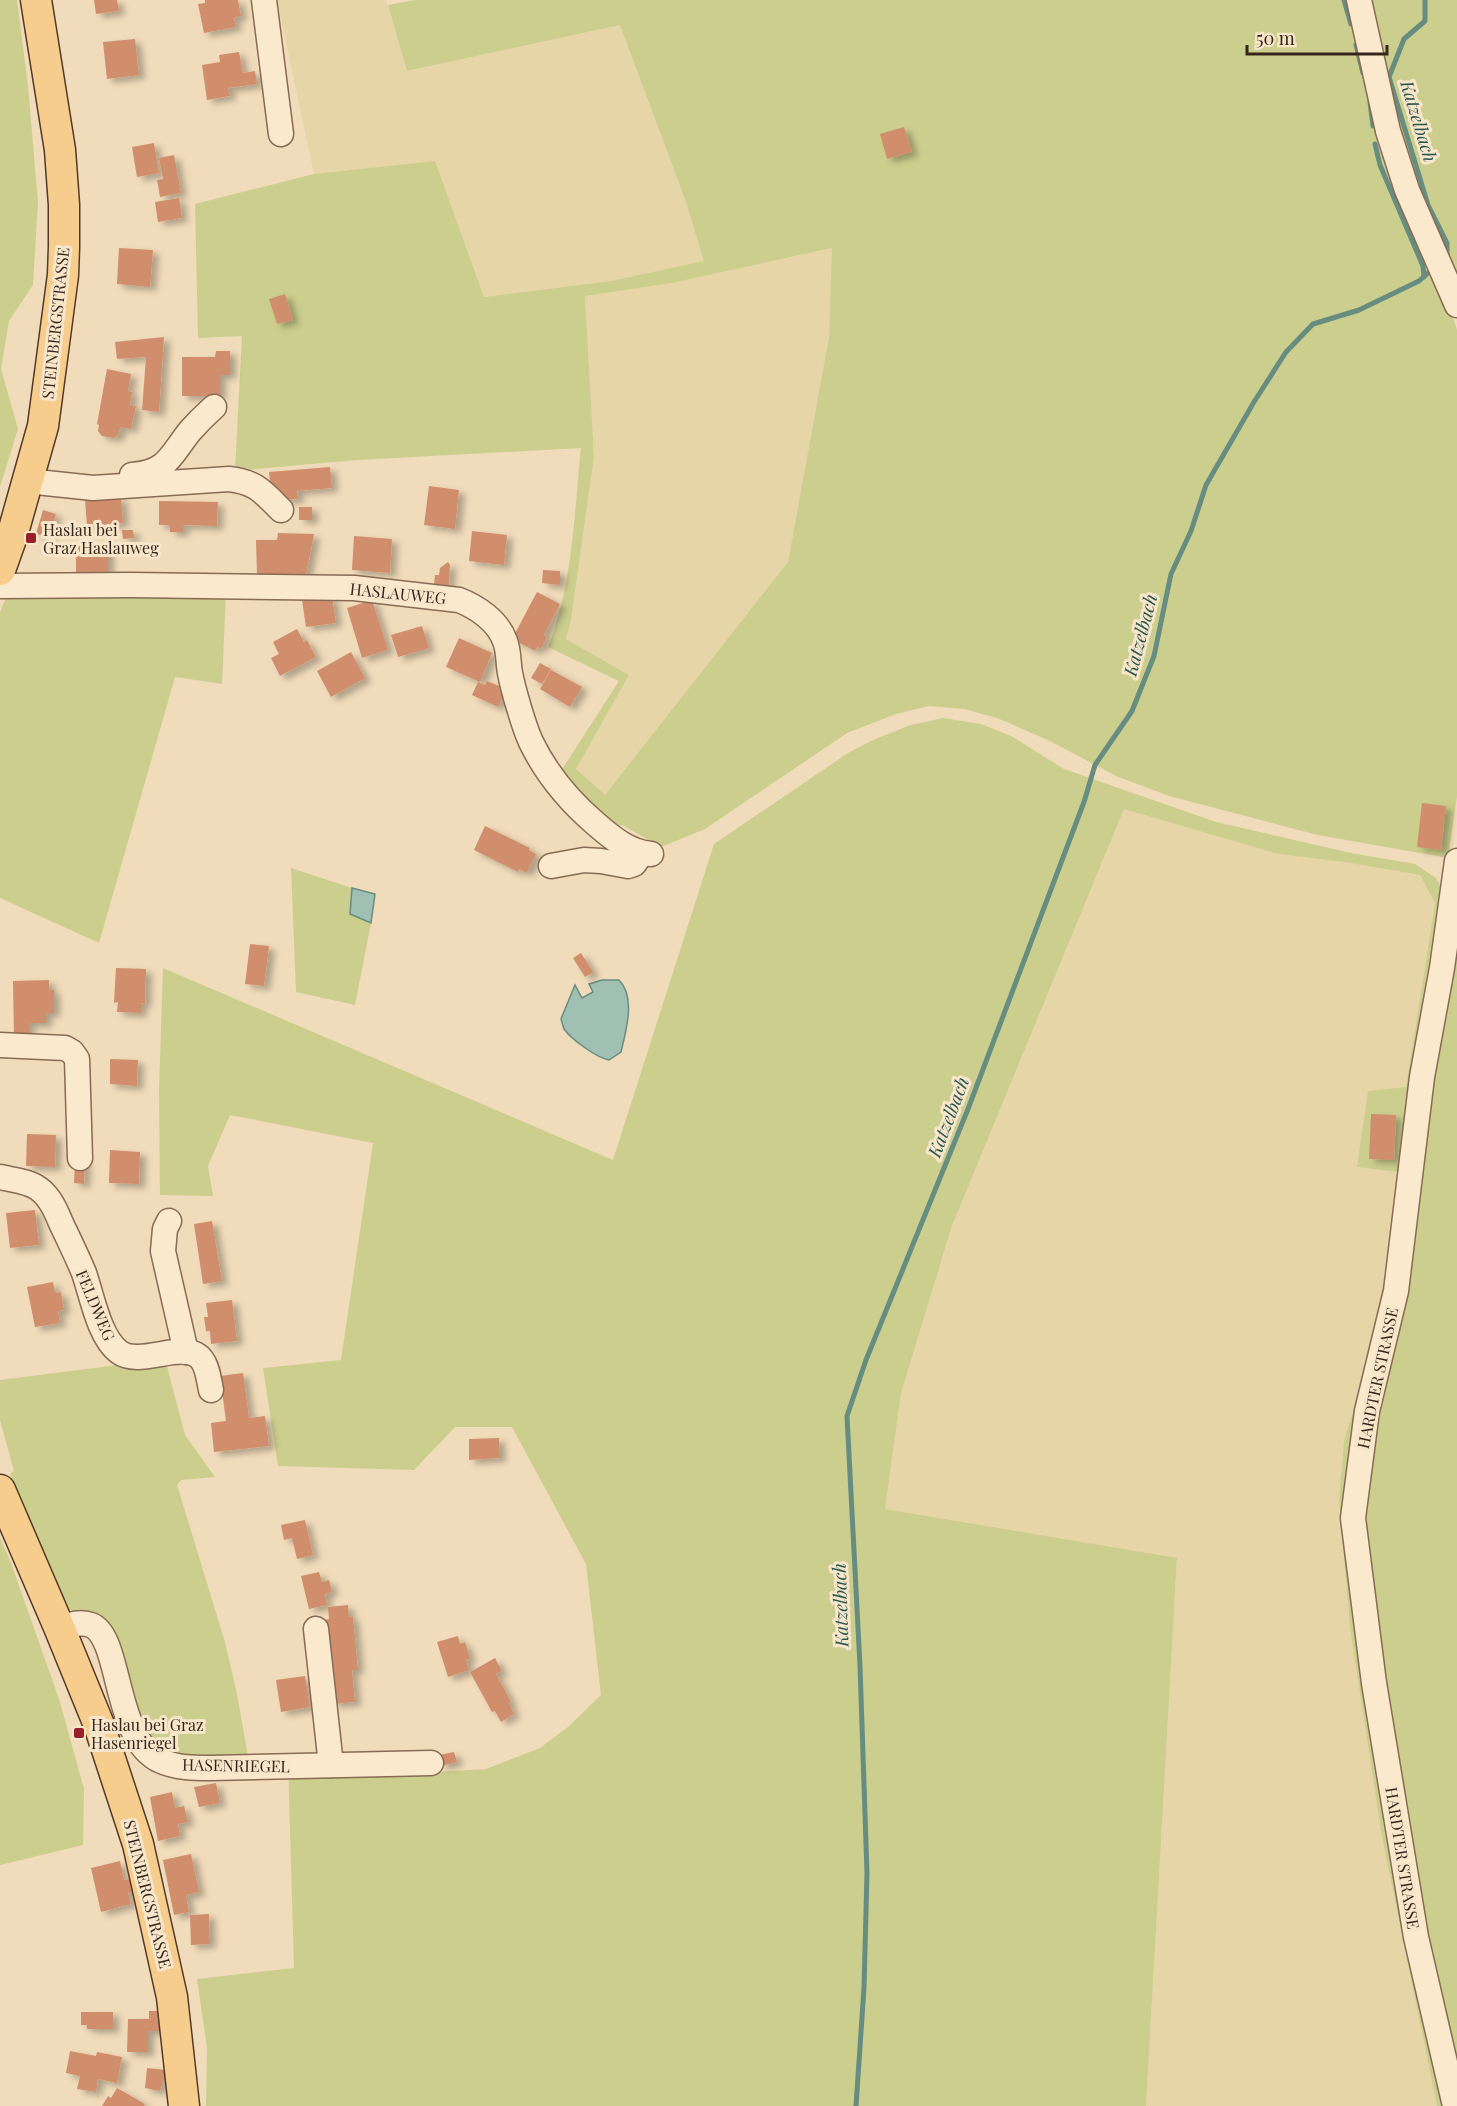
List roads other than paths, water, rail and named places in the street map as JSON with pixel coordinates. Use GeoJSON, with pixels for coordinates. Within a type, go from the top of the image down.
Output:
{"type":"FeatureCollection","features":[{"type":"Feature","properties":{"kind":"main road","name":"STEINBERGSTRASSE"},"geometry":{"type":"LineString","coordinates":[[0,570],[43,426],[63,275],[64,205],[60,150],[36,0]]}},
{"type":"Feature","properties":{"kind":"main road","name":"STEINBERGSTRASSE"},"geometry":{"type":"LineString","coordinates":[[0,1490],[99,1725],[138,1844],[172,1997],[184,2106]]}},
{"type":"Feature","properties":{"kind":"street"},"geometry":{"type":"LineString","coordinates":[[264,0],[281,134]]}},
{"type":"Feature","properties":{"kind":"street"},"geometry":{"type":"LineString","coordinates":[[1359,0],[1388,131],[1407,190],[1457,305]]}},
{"type":"Feature","properties":{"kind":"street"},"geometry":{"type":"LineString","coordinates":[[72,486],[92,478],[148,473],[157,469],[173,457],[189,432],[214,407]]}},
{"type":"Feature","properties":{"kind":"street"},"geometry":{"type":"LineString","coordinates":[[27,481],[93,488],[186,481],[238,480],[246,481],[263,491],[281,510]]}},
{"type":"Feature","properties":{"kind":"street","name":"HASLAUWEG"},"geometry":{"type":"LineString","coordinates":[[0,586],[354,588],[459,600],[471,604],[488,618],[505,641],[510,673],[530,740],[547,772],[573,803],[614,839],[633,850],[647,853],[628,866],[584,860],[551,866]]}},
{"type":"Feature","properties":{"kind":"street","name":"HARDTER STRASSE"},"geometry":{"type":"LineString","coordinates":[[1455,2106],[1416,1937],[1374,1683],[1353,1518],[1367,1411],[1396,1291],[1422,1077],[1442,968],[1457,861]]}},
{"type":"Feature","properties":{"kind":"street"},"geometry":{"type":"LineString","coordinates":[[0,1045],[65,1048],[77,1059],[80,1158]]}},
{"type":"Feature","properties":{"kind":"street","name":"FELDWEG"},"geometry":{"type":"LineString","coordinates":[[0,1178],[31,1184],[47,1196],[55,1208],[84,1274],[100,1323],[117,1350],[128,1356],[186,1352]]}},
{"type":"Feature","properties":{"kind":"street"},"geometry":{"type":"LineString","coordinates":[[169,1221],[165,1229],[163,1251],[186,1352],[199,1356],[204,1362],[211,1390]]}},
{"type":"Feature","properties":{"kind":"street","name":"HASENRIEGEL"},"geometry":{"type":"LineString","coordinates":[[59,1627],[82,1623],[90,1625],[104,1635],[120,1694],[136,1735],[146,1751],[160,1761],[188,1768],[431,1763]]}},
{"type":"Feature","properties":{"kind":"street"},"geometry":{"type":"LineString","coordinates":[[316,1629],[331,1765]]}},
{"type":"Feature","properties":{"kind":"waterway"},"geometry":{"type":"LineString","coordinates":[[1344,0],[1351,24]]}},
{"type":"Feature","properties":{"kind":"waterway","name":"Katzelbach"},"geometry":{"type":"LineString","coordinates":[[1425,0],[1425,21],[1404,39],[1389,77],[1428,205],[1447,243],[1447,256]]}},
{"type":"Feature","properties":{"kind":"waterway"},"geometry":{"type":"LineString","coordinates":[[1356,45],[1363,73]]}},
{"type":"Feature","properties":{"kind":"waterway"},"geometry":{"type":"LineString","coordinates":[[1370,102],[1373,126]]}},
{"type":"Feature","properties":{"kind":"waterway"},"geometry":{"type":"LineString","coordinates":[[1375,144],[1380,165],[1423,266],[1424,277]]}},
{"type":"Feature","properties":{"kind":"waterway","name":"Katzelbach"},"geometry":{"type":"LineString","coordinates":[[856,2106],[864,1988],[867,1873],[860,1666],[847,1416],[866,1360],[968,1109],[1084,802],[1095,765],[1132,711],[1154,656],[1171,574],[1191,531],[1206,485],[1286,352],[1313,324],[1359,310],[1419,281],[1428,273]]}},
{"type":"Feature","properties":{"kind":"place","name":"Haslau bei Graz Haslauweg"},"geometry":{"type":"Point","coordinates":[31,538]}},
{"type":"Feature","properties":{"kind":"place","name":"Haslau bei Graz Hasenriegel"},"geometry":{"type":"Point","coordinates":[79,1733]}}]}
